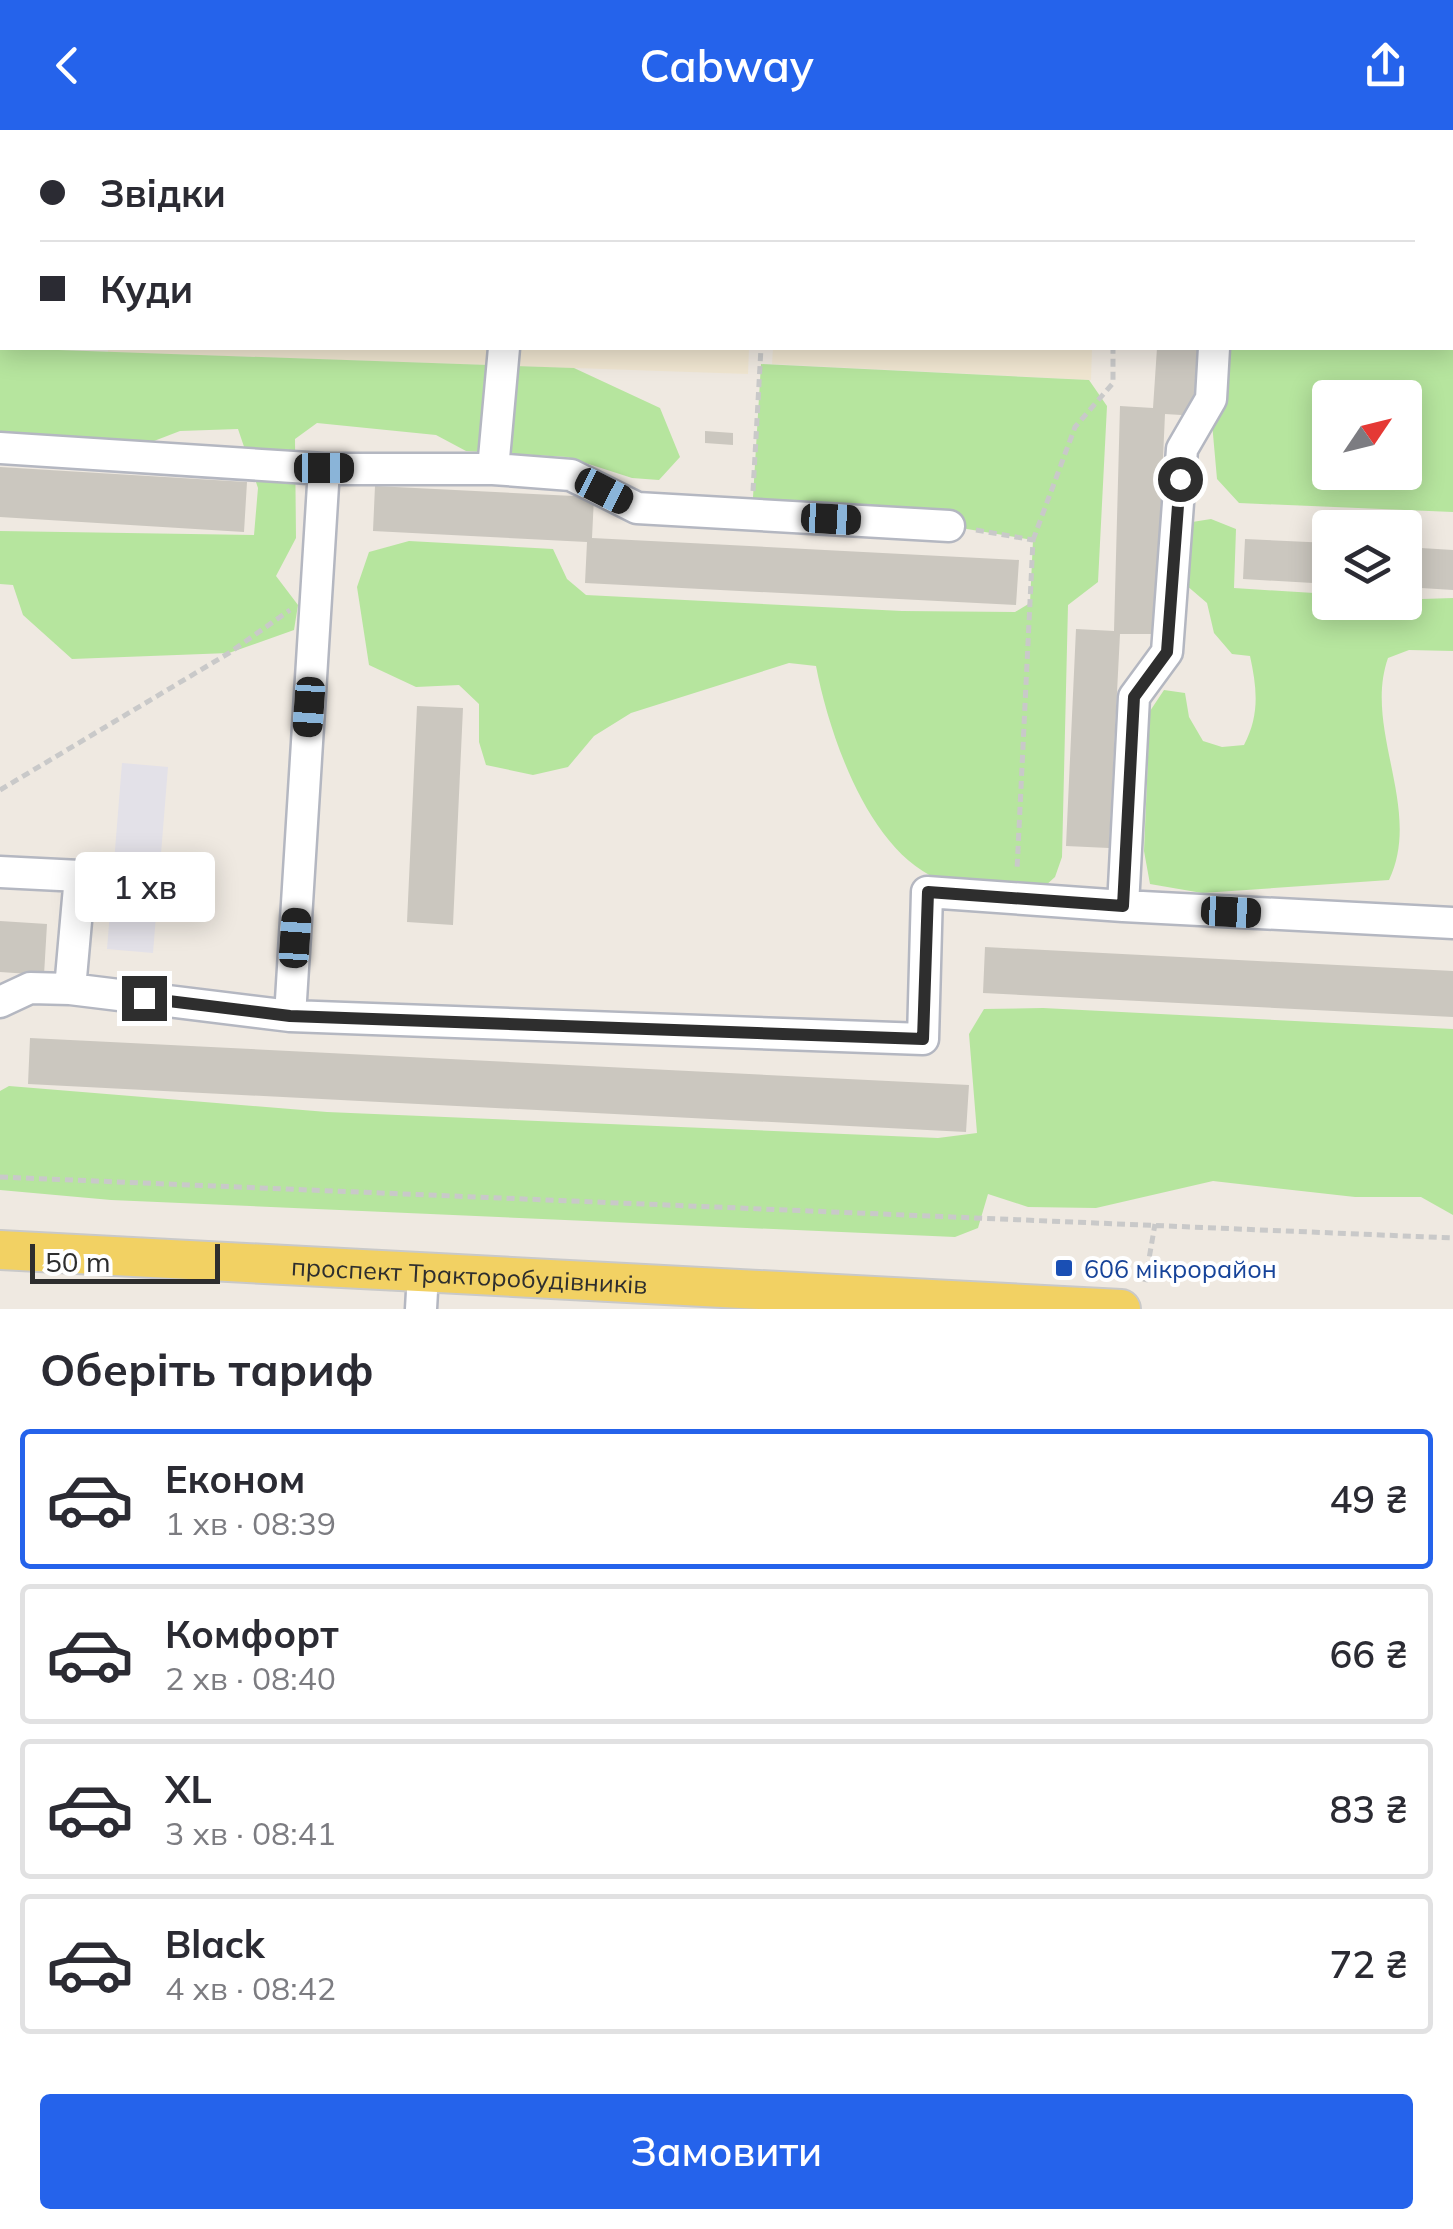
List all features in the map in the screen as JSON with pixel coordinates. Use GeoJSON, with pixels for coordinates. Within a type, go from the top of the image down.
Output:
{"type":"FeatureCollection","features":[{"type":"Feature","properties":{"kind":"main road","name":"проспект Тракторобудівників"},"geometry":{"type":"LineString","coordinates":[[0,1250],[422,1291],[1133,1296]]}},
{"type":"Feature","properties":{"kind":"lane"},"geometry":{"type":"LineString","coordinates":[[494,469],[504,350]]}},
{"type":"Feature","properties":{"kind":"lane"},"geometry":{"type":"LineString","coordinates":[[1123,906],[1134,697],[1167,652],[1182,449],[1211,399],[1214,350]]}},
{"type":"Feature","properties":{"kind":"lane"},"geometry":{"type":"LineString","coordinates":[[0,448],[324,468],[494,469],[571,474],[636,508],[949,526]]}},
{"type":"Feature","properties":{"kind":"lane"},"geometry":{"type":"LineString","coordinates":[[290,1016],[324,468]]}},
{"type":"Feature","properties":{"kind":"lane"},"geometry":{"type":"LineString","coordinates":[[0,872],[80,876],[70,989]]}},
{"type":"Feature","properties":{"kind":"lane"},"geometry":{"type":"LineString","coordinates":[[0,1002],[30,988],[70,989],[290,1016],[923,1039],[928,892],[1453,923]]}},
{"type":"Feature","properties":{"kind":"path"},"geometry":{"type":"LineString","coordinates":[[752,514],[762,350]]}},
{"type":"Feature","properties":{"kind":"path"},"geometry":{"type":"LineString","coordinates":[[1016,898],[1033,540],[1075,426],[1113,383],[1114,350]]}},
{"type":"Feature","properties":{"kind":"path"},"geometry":{"type":"LineString","coordinates":[[949,526],[1033,540]]}},
{"type":"Feature","properties":{"kind":"path"},"geometry":{"type":"LineString","coordinates":[[0,790],[229,653],[316,592]]}},
{"type":"Feature","properties":{"kind":"path"},"geometry":{"type":"LineString","coordinates":[[0,1177],[1453,1238]]}},
{"type":"Feature","properties":{"kind":"path"},"geometry":{"type":"LineString","coordinates":[[1133,1296],[1155,1224]]}},
{"type":"Feature","properties":{"kind":"shaded area"},"geometry":{"type":"Polygon","coordinates":[[[108,350],[749,350],[748,374],[108,350]]]}},
{"type":"Feature","properties":{"kind":"shaded area"},"geometry":{"type":"Polygon","coordinates":[[[773,350],[1092,350],[1091,380],[772,364],[773,350]]]}},
{"type":"Feature","properties":{"kind":"shaded area"},"geometry":{"type":"Polygon","coordinates":[[[122,763],[168,767],[153,953],[107,949],[122,763]]]}},
{"type":"Feature","properties":{"kind":"green space"},"geometry":{"type":"Polygon","coordinates":[[[0,350],[59,350],[574,368],[660,408],[680,457],[659,480],[632,478],[567,457],[466,451],[436,435],[317,423],[295,439],[296,538],[276,576],[298,605],[294,630],[229,653],[72,659],[23,615],[13,585],[0,584],[0,531],[254,535],[258,488],[238,429],[180,431],[141,446],[0,436],[0,350]]]}},
{"type":"Feature","properties":{"kind":"green space"},"geometry":{"type":"Polygon","coordinates":[[[1221,350],[1453,350],[1453,512],[1239,503],[1217,479],[1212,423],[1221,350]]]}},
{"type":"Feature","properties":{"kind":"green space"},"geometry":{"type":"Polygon","coordinates":[[[761,364],[1089,380],[1107,406],[1098,582],[1068,605],[1062,857],[1055,877],[1045,886],[975,885],[938,879],[913,864],[891,843],[872,817],[842,756],[816,666],[789,663],[631,713],[594,736],[568,767],[533,775],[486,765],[479,742],[479,704],[459,685],[416,687],[369,665],[357,587],[369,552],[409,541],[553,549],[567,579],[586,595],[902,611],[1015,612],[1030,603],[1033,540],[949,526],[752,514],[761,364]]]}},
{"type":"Feature","properties":{"kind":"green space"},"geometry":{"type":"Polygon","coordinates":[[[1211,519],[1236,529],[1234,588],[1312,593],[1312,620],[1422,620],[1422,599],[1453,598],[1453,651],[1409,650],[1388,658],[1382,685],[1382,713],[1400,825],[1398,853],[1389,880],[1202,893],[1150,884],[1144,851],[1150,711],[1164,690],[1185,693],[1189,717],[1203,741],[1222,747],[1244,745],[1255,712],[1250,656],[1232,654],[1214,633],[1207,603],[1179,579],[1186,523],[1211,519]]]}},
{"type":"Feature","properties":{"kind":"green space"},"geometry":{"type":"Polygon","coordinates":[[[1043,1008],[1453,1029],[1453,1215],[1421,1197],[1355,1197],[1213,1181],[1096,1208],[1028,1207],[988,1194],[978,1228],[955,1237],[111,1200],[0,1190],[0,1091],[9,1086],[327,1112],[938,1138],[977,1133],[969,1034],[984,1009],[1043,1008]]]}},
{"type":"Feature","properties":{"kind":"building"},"geometry":{"type":"Polygon","coordinates":[[[1157,350],[1199,350],[1197,416],[1165,414],[1155,634],[1120,634],[1109,848],[1066,846],[1076,629],[1114,631],[1120,406],[1153,408],[1157,350]]]}},
{"type":"Feature","properties":{"kind":"building"},"geometry":{"type":"Polygon","coordinates":[[[705,431],[733,433],[733,445],[705,443],[705,431]]]}},
{"type":"Feature","properties":{"kind":"building"},"geometry":{"type":"Polygon","coordinates":[[[0,467],[247,482],[244,532],[0,517],[0,467]]]}},
{"type":"Feature","properties":{"kind":"building"},"geometry":{"type":"Polygon","coordinates":[[[375,486],[594,497],[592,538],[1019,560],[1016,605],[585,583],[587,542],[373,531],[375,486]]]}},
{"type":"Feature","properties":{"kind":"building"},"geometry":{"type":"Polygon","coordinates":[[[1245,539],[1312,542],[1312,583],[1243,579],[1245,539]]]}},
{"type":"Feature","properties":{"kind":"building"},"geometry":{"type":"Polygon","coordinates":[[[1422,548],[1453,550],[1453,590],[1422,588],[1422,548]]]}},
{"type":"Feature","properties":{"kind":"building"},"geometry":{"type":"Polygon","coordinates":[[[417,706],[463,708],[453,925],[407,922],[417,706]]]}},
{"type":"Feature","properties":{"kind":"building"},"geometry":{"type":"Polygon","coordinates":[[[0,921],[47,924],[44,975],[0,972],[0,921]]]}},
{"type":"Feature","properties":{"kind":"building"},"geometry":{"type":"Polygon","coordinates":[[[985,947],[1453,971],[1453,1017],[983,993],[985,947]]]}},
{"type":"Feature","properties":{"kind":"building"},"geometry":{"type":"Polygon","coordinates":[[[30,1038],[969,1085],[966,1132],[28,1084],[30,1038]]]}},
{"type":"Feature","properties":{"kind":"place","name":"606 мікрорайон"},"geometry":{"type":"Point","coordinates":[1064,1268]}},
{"type":"Feature","properties":{"kind":"route"},"geometry":{"type":"LineString","coordinates":[[144,998],[290,1016],[923,1039],[928,892],[1123,906],[1134,697],[1167,652],[1180,479]]}}]}
